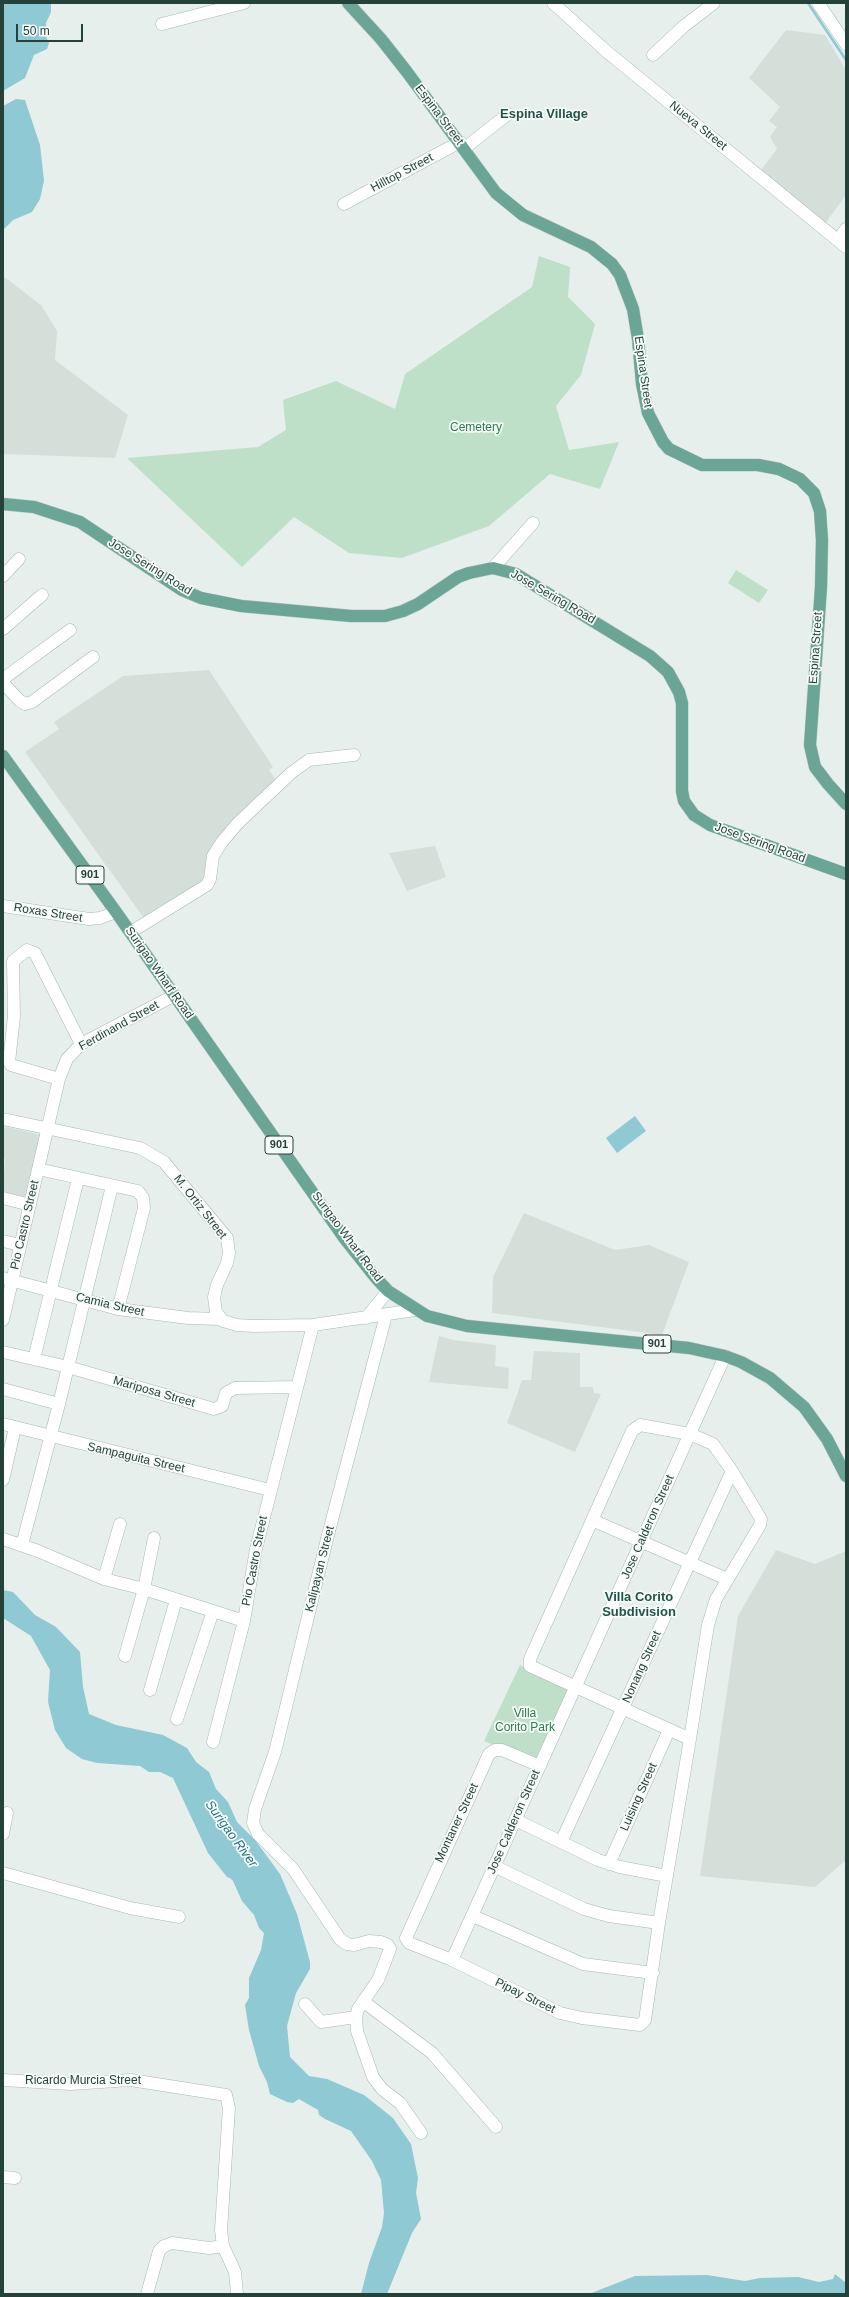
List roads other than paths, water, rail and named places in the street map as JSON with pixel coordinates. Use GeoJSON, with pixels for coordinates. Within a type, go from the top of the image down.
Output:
{"type":"FeatureCollection","features":[{"type":"Feature","properties":{"kind":"main road","name":"Espina Street"},"geometry":{"type":"LineString","coordinates":[[348,3],[381,39],[462,145],[496,193],[512,208],[604,256],[620,276],[630,298],[636,324],[642,384],[648,413],[663,442],[669,449],[702,465],[758,465],[779,469],[800,479],[814,493],[820,511],[822,540],[821,587],[810,746],[815,767],[846,804]]}},
{"type":"Feature","properties":{"kind":"main road","name":"Jose Sering Road"},"geometry":{"type":"LineString","coordinates":[[3,504],[34,507],[80,522],[182,590],[201,598],[241,606],[351,616],[385,616],[418,604],[458,577],[493,568],[516,574],[650,656],[668,672],[679,692],[682,703],[682,791],[686,805],[694,815],[710,825],[846,874]]}},
{"type":"Feature","properties":{"kind":"main road","name":"Surigao Wharf Road"},"geometry":{"type":"LineString","coordinates":[[3,756],[175,995],[345,1239],[388,1291],[415,1310],[438,1320],[467,1326],[689,1348],[725,1356],[770,1378],[804,1407],[827,1439],[846,1476]]}},
{"type":"Feature","properties":{"kind":"street"},"geometry":{"type":"LineString","coordinates":[[162,24],[244,3]]}},
{"type":"Feature","properties":{"kind":"street","name":"Nueva Street"},"geometry":{"type":"LineString","coordinates":[[553,3],[606,51],[842,244]]}},
{"type":"Feature","properties":{"kind":"street"},"geometry":{"type":"LineString","coordinates":[[654,55],[684,26],[714,3]]}},
{"type":"Feature","properties":{"kind":"street"},"geometry":{"type":"LineString","coordinates":[[818,3],[846,44]]}},
{"type":"Feature","properties":{"kind":"street","name":"Hilltop Street"},"geometry":{"type":"LineString","coordinates":[[344,204],[462,145],[508,114]]}},
{"type":"Feature","properties":{"kind":"street"},"geometry":{"type":"LineString","coordinates":[[842,244],[846,229]]}},
{"type":"Feature","properties":{"kind":"street"},"geometry":{"type":"LineString","coordinates":[[493,568],[533,523]]}},
{"type":"Feature","properties":{"kind":"street"},"geometry":{"type":"LineString","coordinates":[[3,576],[19,559]]}},
{"type":"Feature","properties":{"kind":"street"},"geometry":{"type":"LineString","coordinates":[[3,630],[42,595]]}},
{"type":"Feature","properties":{"kind":"street"},"geometry":{"type":"LineString","coordinates":[[3,679],[70,630]]}},
{"type":"Feature","properties":{"kind":"street"},"geometry":{"type":"LineString","coordinates":[[3,683],[20,702],[26,704],[32,702],[93,657]]}},
{"type":"Feature","properties":{"kind":"street"},"geometry":{"type":"LineString","coordinates":[[130,932],[208,885],[211,876],[213,856],[222,842],[238,824],[291,773],[309,760],[354,755]]}},
{"type":"Feature","properties":{"kind":"street","name":"Roxas Street"},"geometry":{"type":"LineString","coordinates":[[3,906],[89,919],[100,918],[116,912]]}},
{"type":"Feature","properties":{"kind":"street"},"geometry":{"type":"LineString","coordinates":[[59,1079],[11,1065],[9,1062],[14,1016],[13,961],[27,950],[35,954],[81,1044]]}},
{"type":"Feature","properties":{"kind":"street","name":"Ferdinand Street"},"geometry":{"type":"LineString","coordinates":[[48,1129],[59,1079],[67,1059],[81,1044],[175,995]]}},
{"type":"Feature","properties":{"kind":"street","name":"M. Ortiz Street"},"geometry":{"type":"LineString","coordinates":[[3,1119],[140,1148],[164,1162],[227,1238],[229,1253],[227,1263],[217,1285],[214,1297],[214,1306],[219,1319]]}},
{"type":"Feature","properties":{"kind":"street","name":"Pio Castro Street"},"geometry":{"type":"LineString","coordinates":[[3,1317],[8,1279],[20,1245],[48,1129]]}},
{"type":"Feature","properties":{"kind":"street"},"geometry":{"type":"LineString","coordinates":[[38,1169],[138,1191],[143,1198],[144,1208],[118,1309]]}},
{"type":"Feature","properties":{"kind":"street"},"geometry":{"type":"LineString","coordinates":[[34,1359],[78,1179]]}},
{"type":"Feature","properties":{"kind":"street"},"geometry":{"type":"LineString","coordinates":[[22,1545],[51,1437],[112,1186]]}},
{"type":"Feature","properties":{"kind":"street"},"geometry":{"type":"LineString","coordinates":[[3,1198],[30,1204]]}},
{"type":"Feature","properties":{"kind":"street"},"geometry":{"type":"LineString","coordinates":[[3,1241],[20,1245]]}},
{"type":"Feature","properties":{"kind":"street","name":"Camia Street"},"geometry":{"type":"LineString","coordinates":[[8,1279],[50,1292],[85,1299],[118,1309],[188,1318],[219,1319]]}},
{"type":"Feature","properties":{"kind":"street"},"geometry":{"type":"LineString","coordinates":[[366,1318],[388,1291]]}},
{"type":"Feature","properties":{"kind":"street"},"geometry":{"type":"LineString","coordinates":[[219,1319],[228,1324],[237,1325],[313,1325],[415,1310]]}},
{"type":"Feature","properties":{"kind":"street","name":"Kalipayan Street"},"geometry":{"type":"LineString","coordinates":[[364,2002],[378,1980],[387,1959],[390,1949],[388,1945],[381,1942],[369,1941],[354,1945],[347,1944],[340,1939],[293,1869],[258,1834],[253,1822],[255,1810],[275,1752],[328,1535],[386,1315]]}},
{"type":"Feature","properties":{"kind":"street","name":"Pio Castro Street"},"geometry":{"type":"LineString","coordinates":[[3,1539],[22,1545],[104,1579],[144,1589],[244,1621],[256,1549],[313,1325]]}},
{"type":"Feature","properties":{"kind":"street","name":"Mariposa Street"},"geometry":{"type":"LineString","coordinates":[[3,1352],[68,1367],[214,1409],[222,1406],[226,1393],[230,1390],[296,1387]]}},
{"type":"Feature","properties":{"kind":"street","name":"Jose Calderon Street"},"geometry":{"type":"LineString","coordinates":[[452,1960],[725,1356]]}},
{"type":"Feature","properties":{"kind":"street"},"geometry":{"type":"LineString","coordinates":[[3,1389],[59,1404]]}},
{"type":"Feature","properties":{"kind":"street","name":"Sampaguita Street"},"geometry":{"type":"LineString","coordinates":[[3,1424],[270,1490]]}},
{"type":"Feature","properties":{"kind":"street"},"geometry":{"type":"LineString","coordinates":[[473,1916],[583,1964],[653,1973],[667,1876],[690,1739],[708,1625],[716,1599],[760,1522],[760,1515],[713,1444],[690,1434],[646,1425],[635,1427],[529,1662],[532,1669],[690,1739]]}},
{"type":"Feature","properties":{"kind":"street"},"geometry":{"type":"LineString","coordinates":[[3,1480],[15,1428]]}},
{"type":"Feature","properties":{"kind":"street","name":"Nonang Street"},"geometry":{"type":"LineString","coordinates":[[561,1842],[732,1471]]}},
{"type":"Feature","properties":{"kind":"street"},"geometry":{"type":"LineString","coordinates":[[592,1520],[727,1579]]}},
{"type":"Feature","properties":{"kind":"street"},"geometry":{"type":"LineString","coordinates":[[104,1579],[120,1524]]}},
{"type":"Feature","properties":{"kind":"street"},"geometry":{"type":"LineString","coordinates":[[124,1656],[144,1589],[154,1538]]}},
{"type":"Feature","properties":{"kind":"street"},"geometry":{"type":"LineString","coordinates":[[150,1690],[176,1600]]}},
{"type":"Feature","properties":{"kind":"street"},"geometry":{"type":"LineString","coordinates":[[177,1718],[214,1611]]}},
{"type":"Feature","properties":{"kind":"street"},"geometry":{"type":"LineString","coordinates":[[213,1742],[244,1621]]}},
{"type":"Feature","properties":{"kind":"street","name":"Luising Street"},"geometry":{"type":"LineString","coordinates":[[609,1864],[669,1730]]}},
{"type":"Feature","properties":{"kind":"street","name":"Montaner Street"},"geometry":{"type":"LineString","coordinates":[[409,1943],[406,1934],[488,1754],[495,1750],[502,1750],[540,1766]]}},
{"type":"Feature","properties":{"kind":"street"},"geometry":{"type":"LineString","coordinates":[[3,1834],[8,1813]]}},
{"type":"Feature","properties":{"kind":"street"},"geometry":{"type":"LineString","coordinates":[[516,1820],[609,1864],[667,1876]]}},
{"type":"Feature","properties":{"kind":"street"},"geometry":{"type":"LineString","coordinates":[[494,1866],[584,1909],[609,1916],[660,1924]]}},
{"type":"Feature","properties":{"kind":"street"},"geometry":{"type":"LineString","coordinates":[[3,1873],[130,1908],[179,1917]]}},
{"type":"Feature","properties":{"kind":"street","name":"Pipay Street"},"geometry":{"type":"LineString","coordinates":[[409,1943],[452,1960],[571,2016],[636,2025],[640,2025],[645,2020],[653,1973]]}},
{"type":"Feature","properties":{"kind":"street"},"geometry":{"type":"LineString","coordinates":[[421,2133],[400,2103],[382,2089],[373,2077],[366,2060],[356,2017],[358,2009],[364,2002],[432,2053],[496,2127]]}},
{"type":"Feature","properties":{"kind":"street"},"geometry":{"type":"LineString","coordinates":[[305,2004],[321,2022],[356,2017]]}},
{"type":"Feature","properties":{"kind":"street","name":"Ricardo Murcia Street"},"geometry":{"type":"LineString","coordinates":[[3,2080],[71,2084],[131,2080],[226,2095],[229,2108],[221,2230],[223,2246]]}},
{"type":"Feature","properties":{"kind":"street"},"geometry":{"type":"LineString","coordinates":[[147,2294],[159,2251],[164,2246],[172,2243],[209,2248],[223,2246],[235,2272],[237,2294]]}},
{"type":"Feature","properties":{"kind":"water"},"geometry":{"type":"Polygon","coordinates":[[[3,3],[51,3],[51,12],[46,23],[45,34],[49,43],[47,49],[34,55],[25,78],[3,91],[3,3]]]}},
{"type":"Feature","properties":{"kind":"water"},"geometry":{"type":"Polygon","coordinates":[[[16,99],[25,100],[40,145],[44,181],[40,199],[32,212],[13,220],[3,230],[3,106],[16,99]]]}},
{"type":"Feature","properties":{"kind":"water"},"geometry":{"type":"Polygon","coordinates":[[[635,1116],[646,1131],[617,1153],[606,1138],[635,1116]]]}},
{"type":"Feature","properties":{"kind":"water","name":"Surigao River"},"geometry":{"type":"Polygon","coordinates":[[[3,1590],[13,1592],[35,1615],[56,1627],[80,1652],[83,1687],[89,1714],[116,1725],[163,1735],[187,1748],[196,1762],[209,1772],[216,1789],[228,1802],[237,1822],[255,1840],[280,1874],[297,1914],[310,1962],[310,1969],[296,1993],[287,2026],[290,2057],[309,2076],[327,2079],[364,2095],[393,2118],[411,2144],[418,2178],[416,2193],[421,2219],[412,2233],[387,2294],[361,2294],[369,2263],[382,2227],[384,2213],[381,2180],[372,2161],[351,2131],[325,2119],[319,2115],[318,2110],[299,2099],[293,2103],[287,2102],[270,2094],[267,2082],[259,2066],[249,2030],[245,2005],[249,1998],[249,1978],[261,1950],[264,1933],[259,1928],[254,1915],[242,1901],[233,1881],[227,1877],[208,1853],[173,1778],[160,1772],[149,1772],[140,1766],[97,1763],[82,1759],[66,1748],[55,1730],[48,1702],[50,1670],[31,1636],[3,1618],[3,1590]]]}},
{"type":"Feature","properties":{"kind":"water"},"geometry":{"type":"Polygon","coordinates":[[[835,2274],[846,2283],[846,2294],[589,2294],[635,2276],[707,2275],[745,2281],[760,2278],[798,2277],[819,2282],[833,2279],[835,2274]]]}},
{"type":"Feature","properties":{"kind":"waterway"},"geometry":{"type":"LineString","coordinates":[[808,3],[846,60]]}},
{"type":"Feature","properties":{"kind":"district","name":"Espina Village"},"geometry":{"type":"Point","coordinates":[544,114]}},
{"type":"Feature","properties":{"kind":"district","name":"Villa Corito Subdivision"},"geometry":{"type":"Point","coordinates":[639,1604]}},
{"type":"Feature","properties":{"kind":"park label","name":"Cemetery"},"geometry":{"type":"Point","coordinates":[476,428]}},
{"type":"Feature","properties":{"kind":"park label","name":"Villa Corito Park"},"geometry":{"type":"Point","coordinates":[525,1721]}}]}
